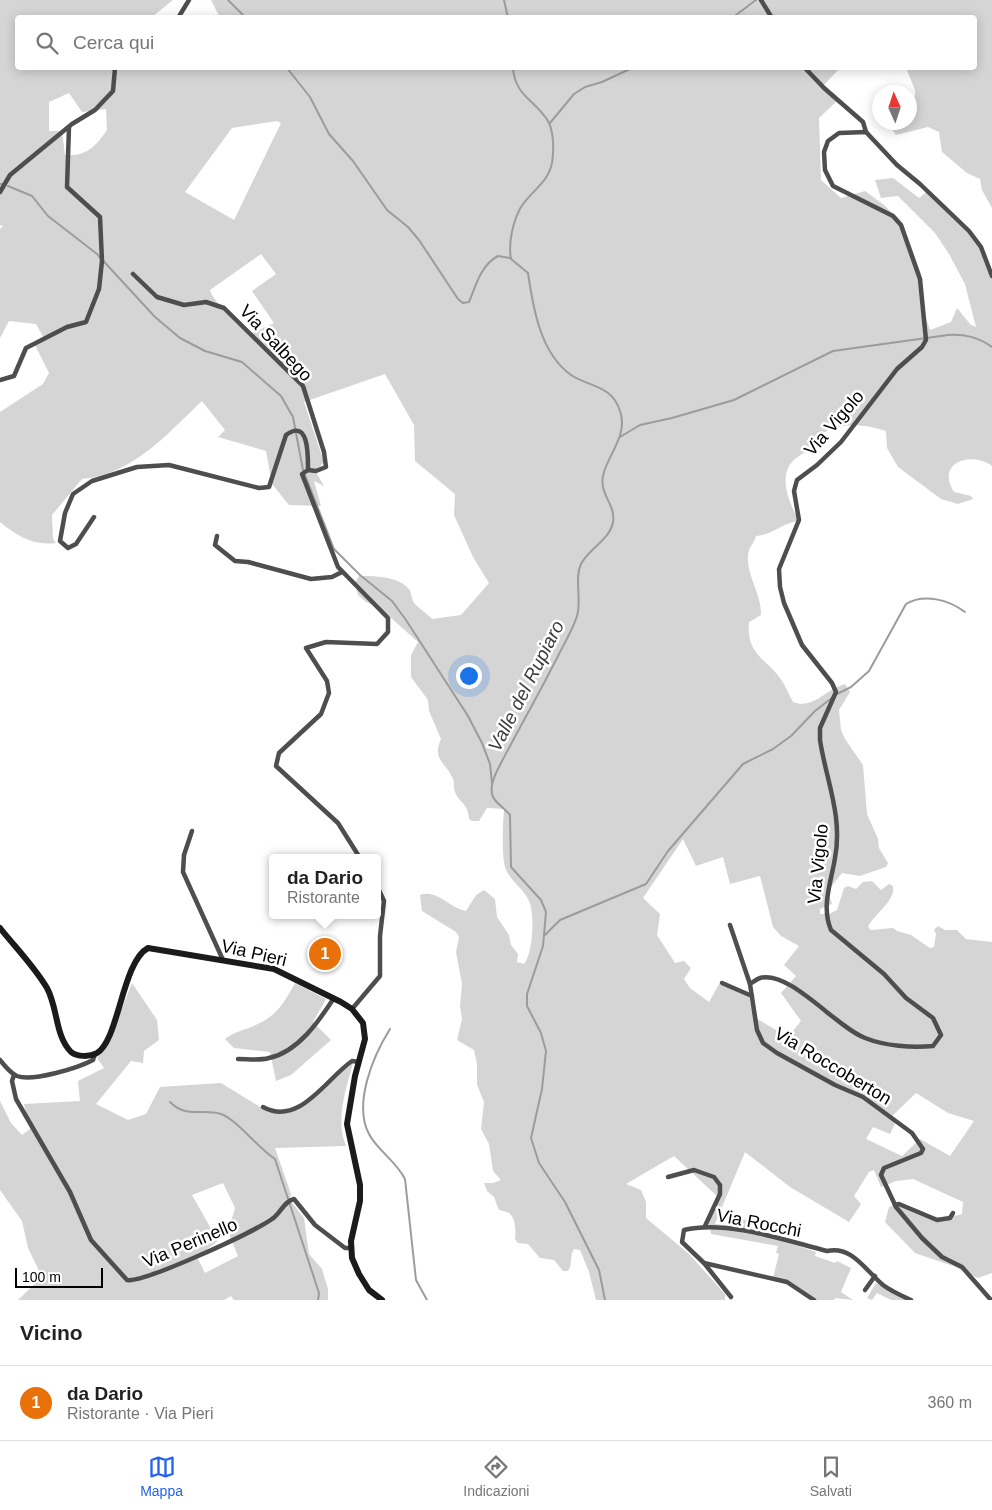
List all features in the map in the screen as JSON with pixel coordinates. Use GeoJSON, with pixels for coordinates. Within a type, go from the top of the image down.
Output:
{"type":"FeatureCollection","features":[{"type":"Feature","properties":{"kind":"street"},"geometry":{"type":"LineString","coordinates":[[180,15],[188,0]]}},
{"type":"Feature","properties":{"kind":"street"},"geometry":{"type":"LineString","coordinates":[[761,0],[770,15]]}},
{"type":"Feature","properties":{"kind":"street"},"geometry":{"type":"LineString","coordinates":[[0,192],[10,175],[69,127],[96,110],[113,91],[115,70]]}},
{"type":"Feature","properties":{"kind":"street"},"geometry":{"type":"LineString","coordinates":[[807,70],[829,93],[863,122],[866,132],[897,165],[944,206],[981,247],[992,276]]}},
{"type":"Feature","properties":{"kind":"street"},"geometry":{"type":"LineString","coordinates":[[0,380],[14,376],[26,348],[66,327],[86,322],[99,289],[102,261],[100,217],[67,186],[69,127]]}},
{"type":"Feature","properties":{"kind":"street","name":"Via Vigolo"},"geometry":{"type":"LineString","coordinates":[[750,984],[761,978],[777,979],[796,988],[840,1024],[865,1038],[919,1048],[933,1046],[942,1035],[933,1018],[906,998],[884,974],[831,930],[828,922],[827,896],[836,858],[838,819],[820,740],[820,728],[836,692],[832,682],[802,645],[784,603],[779,569],[799,520],[794,491],[797,480],[817,466],[841,442],[897,369],[922,347],[926,340],[920,279],[901,225],[893,216],[833,186],[825,170],[824,152],[828,141],[839,132],[866,132]]}},
{"type":"Feature","properties":{"kind":"street","name":"Via Salbego"},"geometry":{"type":"LineString","coordinates":[[133,274],[157,298],[184,306],[206,302],[224,308],[303,386],[324,452],[326,468],[316,472],[308,470],[302,474],[324,536],[338,567],[388,618],[388,632],[377,644],[326,642],[310,645],[306,648],[327,681],[329,693],[321,714],[279,753],[276,766],[338,823],[357,854]]}},
{"type":"Feature","properties":{"kind":"street"},"geometry":{"type":"LineString","coordinates":[[94,518],[76,544],[68,548],[60,541],[65,513],[73,494],[92,481],[137,467],[169,465],[259,488],[269,487],[286,435],[293,430],[299,430],[303,434],[307,449],[308,470]]}},
{"type":"Feature","properties":{"kind":"street"},"geometry":{"type":"LineString","coordinates":[[217,536],[215,545],[235,561],[248,562],[311,579],[332,577],[342,572]]}},
{"type":"Feature","properties":{"kind":"street"},"geometry":{"type":"LineString","coordinates":[[192,831],[184,855],[183,872],[223,960]]}},
{"type":"Feature","properties":{"kind":"street"},"geometry":{"type":"LineString","coordinates":[[352,1009],[380,976],[380,936],[384,901],[381,894]]}},
{"type":"Feature","properties":{"kind":"street","name":"Via Roccoberton"},"geometry":{"type":"LineString","coordinates":[[730,925],[750,984],[757,1030],[763,1042],[777,1053],[835,1085],[863,1097],[912,1132],[920,1141],[923,1149],[921,1153],[884,1168],[881,1174],[895,1205],[922,1238],[942,1257],[962,1267],[991,1300]]}},
{"type":"Feature","properties":{"kind":"street"},"geometry":{"type":"LineString","coordinates":[[0,928],[36,971],[48,990],[56,1009],[64,1043],[73,1054],[86,1056],[97,1053]]}},
{"type":"Feature","properties":{"kind":"street","name":"Via Pieri"},"geometry":{"type":"LineString","coordinates":[[97,1053],[109,1034],[134,964],[141,952],[148,948],[274,969],[334,998],[352,1009],[363,1023],[365,1040],[355,1076],[347,1124],[360,1185],[360,1202],[351,1241],[352,1248]]}},
{"type":"Feature","properties":{"kind":"street"},"geometry":{"type":"LineString","coordinates":[[722,983],[752,996]]}},
{"type":"Feature","properties":{"kind":"street"},"geometry":{"type":"LineString","coordinates":[[238,1059],[262,1060],[282,1053],[305,1035],[334,998]]}},
{"type":"Feature","properties":{"kind":"street"},"geometry":{"type":"LineString","coordinates":[[0,1060],[14,1074],[32,1078],[79,1066],[93,1060],[97,1053]]}},
{"type":"Feature","properties":{"kind":"street"},"geometry":{"type":"LineString","coordinates":[[263,1107],[277,1113],[292,1110],[314,1095],[347,1064],[352,1061],[359,1062]]}},
{"type":"Feature","properties":{"kind":"street","name":"Via Perinello"},"geometry":{"type":"LineString","coordinates":[[14,1074],[12,1081],[16,1099],[70,1192],[92,1240],[127,1280],[133,1281],[149,1276],[239,1238],[274,1218],[290,1200],[294,1199],[298,1201],[315,1225],[345,1248],[352,1248]]}},
{"type":"Feature","properties":{"kind":"street"},"geometry":{"type":"LineString","coordinates":[[668,1177],[694,1170],[714,1177],[720,1185],[720,1194],[705,1226]]}},
{"type":"Feature","properties":{"kind":"street"},"geometry":{"type":"LineString","coordinates":[[895,1205],[899,1204],[937,1220],[950,1218],[953,1213]]}},
{"type":"Feature","properties":{"kind":"street","name":"Via Rocchi"},"geometry":{"type":"LineString","coordinates":[[730,1297],[704,1263],[682,1242],[684,1230],[705,1226],[735,1229],[827,1250],[837,1248],[851,1255],[883,1285],[911,1300]]}},
{"type":"Feature","properties":{"kind":"street"},"geometry":{"type":"LineString","coordinates":[[352,1248],[352,1258],[369,1290],[382,1300]]}},
{"type":"Feature","properties":{"kind":"street"},"geometry":{"type":"LineString","coordinates":[[704,1263],[787,1282],[814,1300]]}},
{"type":"Feature","properties":{"kind":"street"},"geometry":{"type":"LineString","coordinates":[[865,1290],[875,1276]]}},
{"type":"Feature","properties":{"kind":"shaded area"},"geometry":{"type":"Polygon","coordinates":[[[0,0],[173,0],[154,15],[15,15],[15,70],[838,70],[823,86],[837,101],[819,118],[821,180],[841,198],[865,191],[884,205],[903,224],[921,274],[921,304],[930,330],[951,322],[957,308],[971,325],[976,327],[965,284],[935,233],[898,196],[881,198],[875,180],[893,178],[919,198],[929,190],[973,237],[992,270],[992,466],[984,462],[966,460],[958,462],[952,467],[949,473],[949,482],[954,492],[971,496],[973,499],[958,504],[941,499],[898,467],[887,448],[886,431],[867,426],[850,425],[833,429],[816,437],[810,449],[795,459],[786,473],[786,490],[799,521],[756,536],[749,550],[748,566],[759,599],[761,615],[749,622],[749,633],[754,650],[782,681],[793,702],[800,704],[813,701],[845,684],[850,692],[839,710],[841,730],[863,765],[867,814],[878,839],[879,848],[888,863],[886,867],[860,876],[842,873],[831,887],[829,895],[832,904],[820,909],[820,914],[829,914],[837,910],[844,888],[848,886],[856,889],[863,882],[872,881],[881,890],[889,884],[893,886],[893,892],[888,902],[868,927],[871,930],[893,928],[911,935],[930,948],[934,947],[936,934],[934,930],[938,926],[945,930],[957,930],[966,939],[992,942],[992,1273],[978,1278],[953,1266],[915,1253],[885,1222],[889,1207],[904,1205],[931,1215],[946,1218],[962,1214],[963,1202],[913,1179],[896,1181],[881,1187],[874,1170],[869,1172],[854,1196],[861,1204],[849,1222],[790,1187],[745,1152],[715,1224],[726,1225],[735,1217],[750,1221],[752,1230],[816,1252],[815,1256],[835,1263],[837,1261],[851,1268],[841,1292],[853,1300],[835,1298],[834,1300],[815,1300],[803,1291],[773,1278],[779,1254],[776,1253],[778,1246],[711,1234],[709,1223],[719,1198],[674,1156],[626,1184],[641,1190],[646,1202],[646,1218],[689,1254],[725,1294],[725,1300],[596,1300],[589,1272],[580,1250],[574,1249],[568,1271],[563,1271],[554,1260],[540,1258],[528,1244],[518,1243],[515,1239],[512,1216],[507,1212],[499,1210],[494,1197],[487,1191],[484,1183],[493,1183],[501,1180],[493,1171],[489,1144],[481,1129],[484,1102],[477,1085],[477,1064],[474,1050],[457,1040],[462,1019],[460,1006],[462,984],[456,952],[459,937],[456,932],[422,911],[420,895],[426,894],[438,897],[466,911],[476,895],[484,890],[495,899],[497,917],[509,935],[511,945],[518,954],[517,962],[524,964],[531,943],[531,907],[527,897],[508,874],[504,865],[504,809],[487,808],[479,821],[469,819],[467,810],[455,792],[453,779],[439,756],[438,751],[441,739],[429,711],[428,700],[411,677],[411,655],[418,642],[381,609],[366,602],[358,595],[355,583],[359,576],[392,579],[408,588],[414,603],[432,619],[461,615],[489,583],[473,557],[454,515],[455,494],[415,461],[414,425],[385,374],[304,402],[324,462],[316,472],[324,486],[314,481],[321,506],[289,505],[272,484],[266,451],[218,437],[225,430],[202,401],[162,439],[133,461],[117,470],[100,476],[82,479],[52,515],[53,539],[56,543],[40,543],[19,536],[0,522],[0,412],[43,384],[49,373],[35,345],[45,340],[36,324],[9,321],[0,338],[0,229],[3,226],[0,225],[0,0]],[[69,93],[49,102],[49,131],[62,131],[65,155],[85,152],[99,141],[107,130],[106,109],[82,112],[69,93]],[[277,121],[232,128],[185,192],[234,220],[281,123],[277,121]],[[261,254],[210,290],[216,301],[250,334],[274,323],[252,291],[276,274],[261,254]],[[683,839],[643,898],[660,914],[657,935],[675,963],[684,961],[691,968],[684,979],[690,988],[709,1002],[719,984],[749,995],[754,1017],[788,1037],[801,1021],[781,993],[796,976],[784,965],[799,946],[781,936],[773,927],[760,876],[730,884],[723,857],[696,866],[683,839]],[[916,1093],[891,1117],[895,1124],[890,1134],[873,1127],[866,1139],[902,1156],[920,1139],[950,1156],[974,1121],[948,1113],[916,1093]]]}},
{"type":"Feature","properties":{"kind":"shaded area"},"geometry":{"type":"Polygon","coordinates":[[[211,0],[992,0],[992,208],[982,190],[980,179],[967,173],[942,152],[939,132],[928,127],[917,130],[917,85],[913,85],[907,70],[977,70],[977,15],[218,15],[211,0]]]}},
{"type":"Feature","properties":{"kind":"shaded area"},"geometry":{"type":"Polygon","coordinates":[[[893,130],[916,130],[896,135],[893,130]]]}},
{"type":"Feature","properties":{"kind":"shaded area"},"geometry":{"type":"Polygon","coordinates":[[[132,983],[157,1020],[159,1040],[144,1051],[143,1063],[131,1061],[96,1104],[128,1120],[146,1114],[160,1087],[221,1083],[268,1112],[294,1110],[353,1063],[343,1104],[341,1126],[346,1146],[275,1148],[291,1194],[290,1200],[304,1218],[309,1254],[322,1269],[328,1289],[328,1300],[234,1300],[231,1296],[224,1300],[18,1300],[42,1277],[28,1248],[22,1221],[0,1190],[0,1101],[11,1123],[22,1135],[30,1129],[24,1104],[80,1101],[78,1081],[104,1068],[97,1058],[108,1044],[132,983]],[[223,1183],[192,1195],[218,1241],[197,1257],[205,1273],[238,1256],[228,1232],[235,1208],[223,1183]]]}},
{"type":"Feature","properties":{"kind":"shaded area"},"geometry":{"type":"Polygon","coordinates":[[[295,983],[326,999],[313,1022],[331,1040],[291,1075],[276,1081],[270,1052],[234,1048],[225,1039],[272,1015],[278,1010],[295,983]]]}},
{"type":"Feature","properties":{"kind":"shaded area"},"geometry":{"type":"Polygon","coordinates":[[[876,1283],[907,1300],[891,1300],[877,1293],[872,1300],[867,1298],[876,1283]]]}},
{"type":"Feature","properties":{"kind":"waterway"},"geometry":{"type":"LineString","coordinates":[[228,0],[243,15]]}},
{"type":"Feature","properties":{"kind":"waterway","name":"Valle del Rupiaro"},"geometry":{"type":"LineString","coordinates":[[504,0],[507,15]]}},
{"type":"Feature","properties":{"kind":"waterway"},"geometry":{"type":"LineString","coordinates":[[736,15],[756,0]]}},
{"type":"Feature","properties":{"kind":"waterway"},"geometry":{"type":"LineString","coordinates":[[289,70],[310,97],[329,134],[353,161],[387,210],[408,227],[419,240],[458,299],[463,303],[469,302],[483,270],[492,260],[498,256],[510,258]]}},
{"type":"Feature","properties":{"kind":"waterway","name":"Valle del Rupiaro"},"geometry":{"type":"LineString","coordinates":[[513,70],[517,85],[548,121],[553,147],[552,163],[547,176],[525,201],[516,219],[511,239],[511,259],[528,273],[532,300],[540,328],[552,355],[560,366],[571,375],[606,391],[612,396],[622,419],[620,435],[602,480],[612,509],[613,522],[611,528],[604,539],[589,553],[581,564],[578,576],[579,603],[575,621],[492,785],[495,800],[510,815],[511,867],[541,900],[546,912],[543,946],[527,994],[527,1006],[541,1033],[546,1051],[542,1089],[531,1138],[539,1163],[565,1202],[599,1270],[605,1300]]}},
{"type":"Feature","properties":{"kind":"waterway"},"geometry":{"type":"LineString","coordinates":[[550,123],[574,94],[585,87],[602,82],[628,70]]}},
{"type":"Feature","properties":{"kind":"waterway"},"geometry":{"type":"LineString","coordinates":[[8,186],[32,196],[48,216],[97,254],[155,317],[180,338],[205,351],[242,362],[281,396],[293,417],[303,470],[334,549],[360,575],[392,601],[406,620],[468,716],[490,764],[492,783]]}},
{"type":"Feature","properties":{"kind":"waterway"},"geometry":{"type":"LineString","coordinates":[[620,437],[640,425],[734,400],[833,351],[948,335],[966,336],[992,347]]}},
{"type":"Feature","properties":{"kind":"waterway"},"geometry":{"type":"LineString","coordinates":[[837,694],[851,687],[869,671],[906,604],[921,599],[936,599],[952,604],[965,612]]}},
{"type":"Feature","properties":{"kind":"waterway"},"geometry":{"type":"LineString","coordinates":[[545,935],[560,920],[646,884],[668,851],[743,764],[773,749],[791,736],[815,711],[833,697]]}},
{"type":"Feature","properties":{"kind":"waterway"},"geometry":{"type":"LineString","coordinates":[[390,1029],[377,1053],[367,1080],[363,1109],[365,1122],[372,1140],[397,1167],[405,1179],[416,1280],[427,1300]]}},
{"type":"Feature","properties":{"kind":"waterway"},"geometry":{"type":"LineString","coordinates":[[170,1102],[176,1107],[189,1112],[214,1112],[227,1117],[275,1159],[319,1293],[318,1300]]}},
{"type":"Feature","properties":{"kind":"place","name":"da Dario"},"geometry":{"type":"Point","coordinates":[325,954]}}]}
